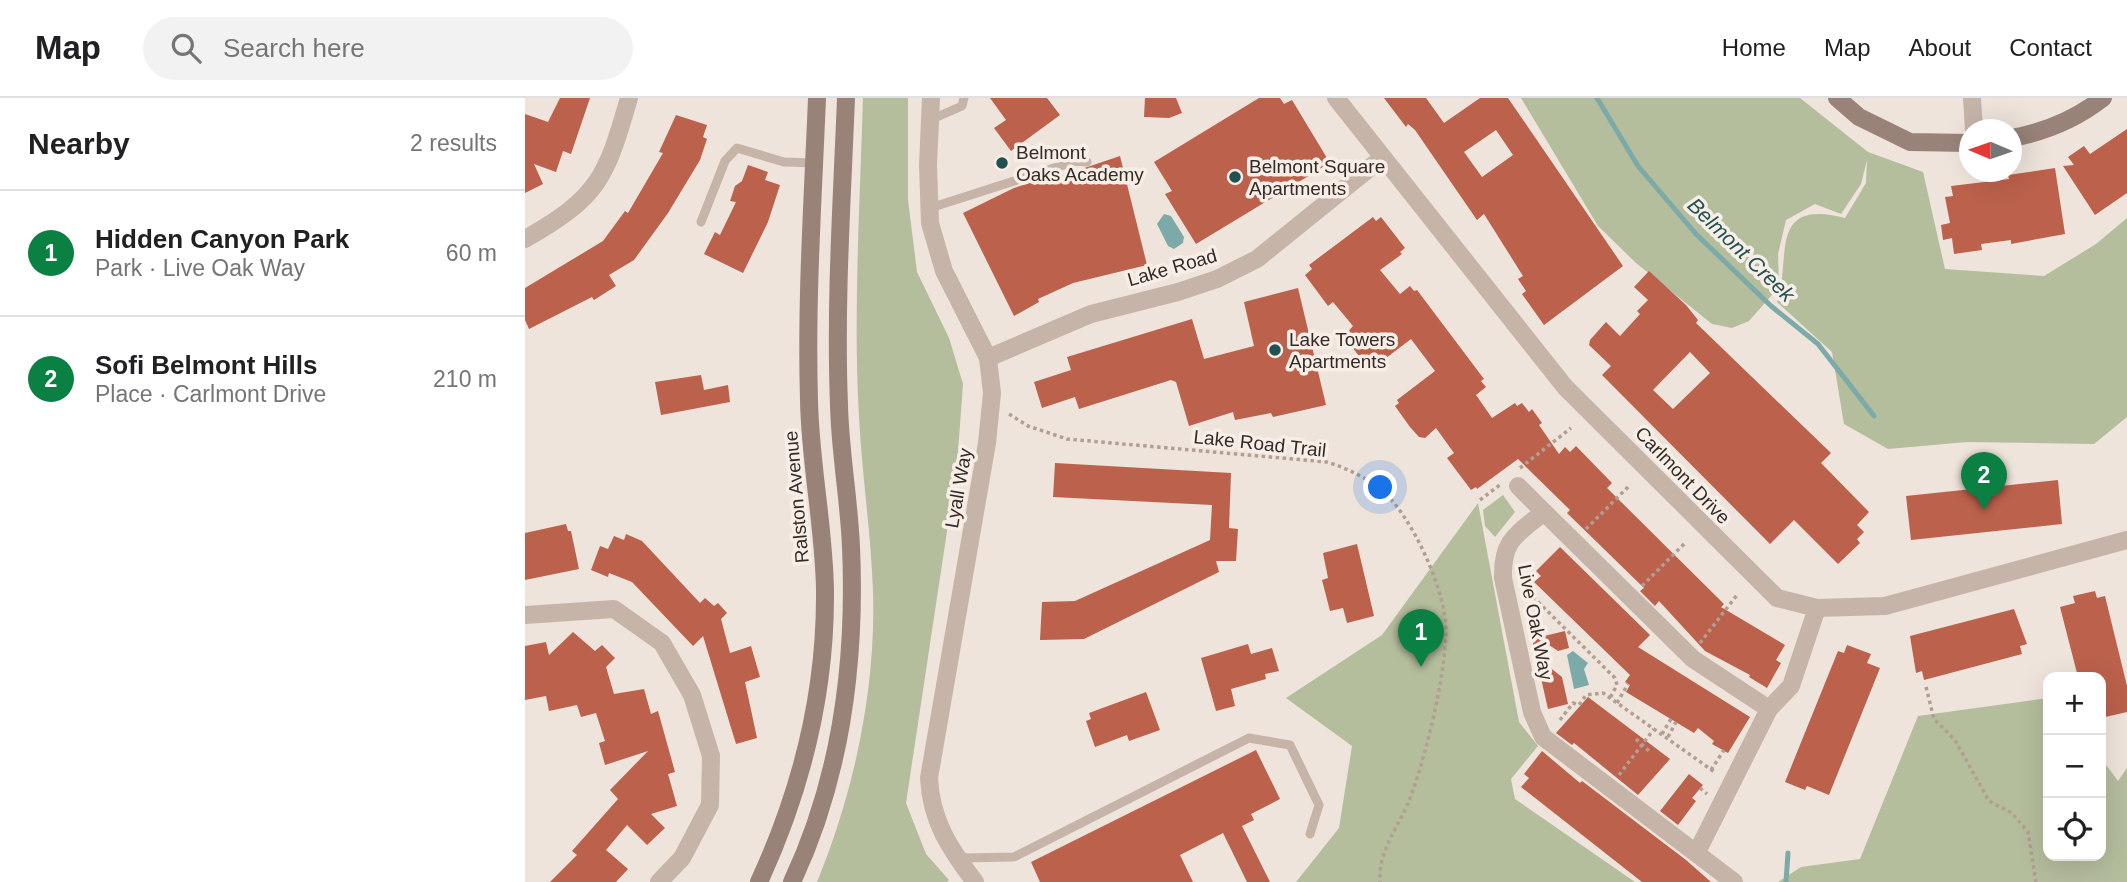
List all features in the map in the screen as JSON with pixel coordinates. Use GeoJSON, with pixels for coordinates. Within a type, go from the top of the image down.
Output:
{"type":"FeatureCollection","features":[{"type":"Feature","properties":{"kind":"main road","name":"Ralston Avenue"},"geometry":{"type":"LineString","coordinates":[[759,882],[802,766],[812,722],[823,634],[823,545],[809,402],[817,98]]}},
{"type":"Feature","properties":{"kind":"main road"},"geometry":{"type":"LineString","coordinates":[[792,882],[816,823],[829,778],[841,721],[851,637],[851,543],[841,452],[838,357],[846,98]]}},
{"type":"Feature","properties":{"kind":"main road"},"geometry":{"type":"LineString","coordinates":[[1837,98],[1859,117],[1910,142],[1959,143]]}},
{"type":"Feature","properties":{"kind":"main road"},"geometry":{"type":"LineString","coordinates":[[2022,136],[2081,115],[2103,98]]}},
{"type":"Feature","properties":{"kind":"street"},"geometry":{"type":"LineString","coordinates":[[525,239],[563,216],[592,191],[609,163],[629,98]]}},
{"type":"Feature","properties":{"kind":"street","name":"Lyall Way"},"geometry":{"type":"LineString","coordinates":[[931,98],[930,223],[944,271],[988,358],[992,393],[987,443],[929,778],[935,817],[957,859],[975,882]]}},
{"type":"Feature","properties":{"kind":"street","name":"Carlmont Drive"},"geometry":{"type":"LineString","coordinates":[[1336,98],[1565,387],[1777,598],[1817,608],[1885,606],[2127,540]]}},
{"type":"Feature","properties":{"kind":"street"},"geometry":{"type":"LineString","coordinates":[[1972,98],[1973,119]]}},
{"type":"Feature","properties":{"kind":"street","name":"Lake Road"},"geometry":{"type":"LineString","coordinates":[[988,358],[1091,314],[1178,292],[1217,279],[1257,259],[1381,158]]}},
{"type":"Feature","properties":{"kind":"street"},"geometry":{"type":"LineString","coordinates":[[1518,486],[1693,659],[1769,709]]}},
{"type":"Feature","properties":{"kind":"street","name":"Live Oak Way"},"geometry":{"type":"LineString","coordinates":[[1544,512],[1511,539],[1502,556],[1503,578],[1534,720],[1543,737],[1734,882]]}},
{"type":"Feature","properties":{"kind":"street"},"geometry":{"type":"LineString","coordinates":[[1697,852],[1769,709],[1791,686],[1817,608]]}},
{"type":"Feature","properties":{"kind":"street"},"geometry":{"type":"LineString","coordinates":[[525,615],[614,609],[662,643],[692,695],[712,756],[710,805],[682,858],[659,882]]}},
{"type":"Feature","properties":{"kind":"lane"},"geometry":{"type":"LineString","coordinates":[[930,120],[962,106],[964,98]]}},
{"type":"Feature","properties":{"kind":"lane"},"geometry":{"type":"LineString","coordinates":[[701,222],[725,161],[737,148],[784,162],[814,163]]}},
{"type":"Feature","properties":{"kind":"lane"},"geometry":{"type":"LineString","coordinates":[[930,208],[1076,161],[1087,162]]}},
{"type":"Feature","properties":{"kind":"lane"},"geometry":{"type":"LineString","coordinates":[[957,859],[1014,858],[1249,738],[1290,744],[1319,805],[1310,834]]}},
{"type":"Feature","properties":{"kind":"path","name":"Lake Road Trail"},"geometry":{"type":"LineString","coordinates":[[1009,414],[1028,426],[1067,439],[1327,462],[1353,471],[1381,489],[1402,512],[1428,562],[1447,634],[1426,748],[1411,796],[1386,844],[1380,882]]}},
{"type":"Feature","properties":{"kind":"path"},"geometry":{"type":"LineString","coordinates":[[1481,500],[1571,428]]}},
{"type":"Feature","properties":{"kind":"path"},"geometry":{"type":"LineString","coordinates":[[1582,533],[1629,486]]}},
{"type":"Feature","properties":{"kind":"path"},"geometry":{"type":"LineString","coordinates":[[1638,590],[1685,543]]}},
{"type":"Feature","properties":{"kind":"path"},"geometry":{"type":"LineString","coordinates":[[1518,581],[1615,678],[1617,685],[1610,698]]}},
{"type":"Feature","properties":{"kind":"path"},"geometry":{"type":"LineString","coordinates":[[1697,648],[1737,595]]}},
{"type":"Feature","properties":{"kind":"path"},"geometry":{"type":"LineString","coordinates":[[1616,703],[1628,684]]}},
{"type":"Feature","properties":{"kind":"path"},"geometry":{"type":"LineString","coordinates":[[1926,687],[1934,719],[1955,740],[1989,802],[2012,813],[2028,832],[2036,882]]}},
{"type":"Feature","properties":{"kind":"path"},"geometry":{"type":"LineString","coordinates":[[1560,720],[1573,703],[1579,705],[1586,695],[1603,693],[1724,778]]}},
{"type":"Feature","properties":{"kind":"path"},"geometry":{"type":"LineString","coordinates":[[1662,734],[1671,719]]}},
{"type":"Feature","properties":{"kind":"path"},"geometry":{"type":"LineString","coordinates":[[1668,737],[1676,722]]}},
{"type":"Feature","properties":{"kind":"path"},"geometry":{"type":"LineString","coordinates":[[1616,779],[1654,729]]}},
{"type":"Feature","properties":{"kind":"path"},"geometry":{"type":"LineString","coordinates":[[1636,739],[1649,751]]}},
{"type":"Feature","properties":{"kind":"path"},"geometry":{"type":"LineString","coordinates":[[1711,770],[1724,750]]}},
{"type":"Feature","properties":{"kind":"green space"},"geometry":{"type":"Polygon","coordinates":[[[863,98],[908,98],[908,200],[917,272],[949,338],[963,384],[957,465],[906,803],[926,854],[949,880],[947,882],[817,882],[852,777],[871,666],[872,570],[857,377],[863,98]]]}},
{"type":"Feature","properties":{"kind":"green space"},"geometry":{"type":"Polygon","coordinates":[[[1521,98],[1800,98],[1868,152],[1923,172],[1945,269],[2044,276],[2096,244],[2127,218],[2127,417],[2094,444],[1967,442],[1888,449],[1844,424],[1832,352],[1777,302],[1787,236],[1793,224],[1804,216],[1820,214],[1845,218],[1866,183],[1867,160],[1861,184],[1841,214],[1815,204],[1786,220],[1778,254],[1779,287],[1749,321],[1732,328],[1712,324],[1636,263],[1598,226],[1521,98]]]}},
{"type":"Feature","properties":{"kind":"green space"},"geometry":{"type":"Polygon","coordinates":[[[1503,495],[1515,512],[1495,537],[1485,526],[1483,510],[1503,495]]]}},
{"type":"Feature","properties":{"kind":"green space"},"geometry":{"type":"Polygon","coordinates":[[[1478,503],[1519,722],[1538,746],[1511,779],[1515,799],[1635,882],[1296,882],[1339,828],[1352,746],[1286,698],[1382,635],[1478,503]]]}},
{"type":"Feature","properties":{"kind":"green space"},"geometry":{"type":"Polygon","coordinates":[[[2043,699],[2043,861],[2106,861],[2106,765],[2118,781],[2127,768],[2127,882],[1778,882],[1801,867],[1860,859],[1918,716],[2043,699]]]}},
{"type":"Feature","properties":{"kind":"water"},"geometry":{"type":"Polygon","coordinates":[[[1164,214],[1171,216],[1184,237],[1183,243],[1174,249],[1168,246],[1157,224],[1164,214]]]}},
{"type":"Feature","properties":{"kind":"water"},"geometry":{"type":"Polygon","coordinates":[[[1573,651],[1588,663],[1584,669],[1589,685],[1574,689],[1567,655],[1573,651]]]}},
{"type":"Feature","properties":{"kind":"building"},"geometry":{"type":"Polygon","coordinates":[[[560,98],[590,98],[571,154],[563,151],[556,172],[534,164],[543,184],[525,193],[525,114],[548,122],[560,98]]]}},
{"type":"Feature","properties":{"kind":"building"},"geometry":{"type":"Polygon","coordinates":[[[990,98],[1047,98],[1060,115],[1011,151],[994,128],[1006,120],[990,98]]]}},
{"type":"Feature","properties":{"kind":"building"},"geometry":{"type":"Polygon","coordinates":[[[1145,98],[1176,98],[1182,113],[1169,118],[1144,117],[1145,98]]]}},
{"type":"Feature","properties":{"kind":"building","name":"Belmont Square Apartments"},"geometry":{"type":"Polygon","coordinates":[[[1259,98],[1280,98],[1284,104],[1292,100],[1330,163],[1196,244],[1165,194],[1172,191],[1154,162],[1259,98]]]}},
{"type":"Feature","properties":{"kind":"building"},"geometry":{"type":"Polygon","coordinates":[[[1384,98],[1426,98],[1444,123],[1480,98],[1508,98],[1623,266],[1544,325],[1522,294],[1526,291],[1518,279],[1523,276],[1484,214],[1477,220],[1415,130],[1408,124],[1406,127],[1384,98]],[[1496,130],[1464,152],[1482,177],[1513,155],[1496,130]]]}},
{"type":"Feature","properties":{"kind":"building"},"geometry":{"type":"Polygon","coordinates":[[[676,115],[707,125],[703,137],[707,139],[700,160],[668,213],[634,260],[609,275],[616,286],[594,300],[592,297],[529,329],[525,320],[525,288],[603,241],[625,211],[628,213],[663,153],[659,152],[676,115]]]}},
{"type":"Feature","properties":{"kind":"building"},"geometry":{"type":"Polygon","coordinates":[[[2127,129],[2127,193],[2095,215],[2063,166],[2074,165],[2068,157],[2084,146],[2090,154],[2127,129]]]}},
{"type":"Feature","properties":{"kind":"building"},"geometry":{"type":"Polygon","coordinates":[[[1120,156],[1147,265],[1073,283],[1038,299],[1039,302],[1014,316],[963,213],[1014,188],[1033,182],[1034,185],[1120,156]]]}},
{"type":"Feature","properties":{"kind":"building"},"geometry":{"type":"Polygon","coordinates":[[[748,165],[768,172],[765,180],[780,185],[768,222],[743,273],[704,254],[715,232],[720,235],[736,202],[730,201],[735,186],[742,181],[748,165]]]}},
{"type":"Feature","properties":{"kind":"building"},"geometry":{"type":"Polygon","coordinates":[[[2055,168],[2065,234],[2011,244],[2011,240],[1981,244],[1982,250],[1954,254],[1952,238],[1943,240],[1941,225],[1950,223],[1945,197],[1953,196],[1951,186],[1984,182],[2022,182],[2022,173],[2055,168]]]}},
{"type":"Feature","properties":{"kind":"building"},"geometry":{"type":"Polygon","coordinates":[[[1373,217],[1376,221],[1381,217],[1405,248],[1400,252],[1402,254],[1380,270],[1400,294],[1410,286],[1414,291],[1417,290],[1484,379],[1481,381],[1486,387],[1476,395],[1492,418],[1515,403],[1517,406],[1522,403],[1529,412],[1532,409],[1542,423],[1539,425],[1559,454],[1565,447],[1570,452],[1576,446],[1612,483],[1607,488],[1724,604],[1721,607],[1785,645],[1776,660],[1781,663],[1767,688],[1749,677],[1750,675],[1705,651],[1659,601],[1655,606],[1640,591],[1644,588],[1567,513],[1570,510],[1518,459],[1477,489],[1476,487],[1471,490],[1447,458],[1454,453],[1436,428],[1425,438],[1419,437],[1410,427],[1395,406],[1399,403],[1397,400],[1435,371],[1411,339],[1373,368],[1370,364],[1367,367],[1344,336],[1353,326],[1333,302],[1328,306],[1305,275],[1312,269],[1309,265],[1373,217]]]}},
{"type":"Feature","properties":{"kind":"building"},"geometry":{"type":"Polygon","coordinates":[[[1649,271],[1686,305],[1698,320],[1696,323],[1831,453],[1821,463],[1869,512],[1857,525],[1864,532],[1857,539],[1860,543],[1838,564],[1794,520],[1770,544],[1602,375],[1611,366],[1589,345],[1590,340],[1606,322],[1620,336],[1640,314],[1637,311],[1648,300],[1634,287],[1649,271]],[[1690,352],[1653,390],[1673,409],[1710,373],[1690,352]]]}},
{"type":"Feature","properties":{"kind":"building"},"geometry":{"type":"Polygon","coordinates":[[[1298,288],[1326,405],[1273,417],[1271,413],[1235,420],[1233,412],[1189,426],[1176,382],[1171,380],[1079,409],[1075,397],[1042,408],[1034,382],[1071,370],[1067,357],[1192,319],[1204,359],[1254,346],[1244,302],[1298,288]]]}},
{"type":"Feature","properties":{"kind":"building"},"geometry":{"type":"Polygon","coordinates":[[[701,375],[704,390],[728,385],[730,402],[661,415],[655,382],[701,375]]]}},
{"type":"Feature","properties":{"kind":"building"},"geometry":{"type":"Polygon","coordinates":[[[1055,463],[1231,473],[1229,528],[1238,529],[1236,561],[1216,561],[1219,572],[1084,639],[1040,640],[1042,602],[1075,601],[1210,540],[1212,505],[1053,497],[1055,463]]]}},
{"type":"Feature","properties":{"kind":"building"},"geometry":{"type":"Polygon","coordinates":[[[2058,480],[2062,524],[1911,540],[1906,496],[2058,480]]]}},
{"type":"Feature","properties":{"kind":"building"},"geometry":{"type":"Polygon","coordinates":[[[566,524],[568,531],[571,531],[579,569],[525,580],[525,533],[566,524]]]}},
{"type":"Feature","properties":{"kind":"building"},"geometry":{"type":"Polygon","coordinates":[[[626,534],[642,541],[700,603],[705,598],[714,606],[718,603],[727,613],[721,619],[730,653],[751,646],[760,677],[745,682],[757,738],[736,744],[703,636],[693,646],[632,582],[609,573],[608,577],[591,570],[600,546],[608,549],[614,536],[624,540],[626,534]]]}},
{"type":"Feature","properties":{"kind":"building"},"geometry":{"type":"Polygon","coordinates":[[[1357,544],[1374,616],[1347,623],[1343,608],[1330,611],[1322,580],[1328,578],[1323,553],[1357,544]]]}},
{"type":"Feature","properties":{"kind":"building"},"geometry":{"type":"Polygon","coordinates":[[[1560,547],[1650,635],[1638,647],[1750,717],[1728,753],[1712,744],[1714,741],[1698,728],[1694,733],[1626,692],[1630,685],[1625,682],[1630,675],[1534,582],[1541,576],[1536,571],[1560,547]]]}},
{"type":"Feature","properties":{"kind":"building"},"geometry":{"type":"Polygon","coordinates":[[[2095,591],[2097,598],[2105,596],[2127,686],[2127,712],[2106,717],[2106,672],[2077,672],[2060,607],[2075,603],[2073,596],[2095,591]]]}},
{"type":"Feature","properties":{"kind":"building"},"geometry":{"type":"Polygon","coordinates":[[[2014,609],[2027,644],[2020,646],[2022,654],[1924,680],[1922,671],[1916,673],[1910,636],[2014,609]]]}},
{"type":"Feature","properties":{"kind":"building"},"geometry":{"type":"Polygon","coordinates":[[[1565,631],[1569,648],[1558,651],[1549,645],[1539,659],[1562,677],[1568,704],[1548,709],[1532,639],[1565,631]]]}},
{"type":"Feature","properties":{"kind":"building"},"geometry":{"type":"Polygon","coordinates":[[[573,632],[595,651],[602,645],[615,658],[606,667],[614,694],[644,689],[651,714],[658,711],[675,772],[668,774],[677,806],[651,814],[665,828],[647,845],[627,825],[606,850],[628,869],[616,882],[550,882],[577,855],[572,851],[618,799],[610,790],[648,751],[605,765],[599,743],[605,741],[596,713],[581,717],[577,705],[549,711],[546,696],[525,700],[525,646],[546,642],[549,655],[573,632]]]}},
{"type":"Feature","properties":{"kind":"building"},"geometry":{"type":"Polygon","coordinates":[[[1248,644],[1251,654],[1272,648],[1279,671],[1265,674],[1266,679],[1231,689],[1235,706],[1216,711],[1201,658],[1248,644]]]}},
{"type":"Feature","properties":{"kind":"building"},"geometry":{"type":"Polygon","coordinates":[[[1847,645],[1871,654],[1867,663],[1880,668],[1829,795],[1807,786],[1805,790],[1785,782],[1838,651],[1844,653],[1847,645]]]}},
{"type":"Feature","properties":{"kind":"building"},"geometry":{"type":"Polygon","coordinates":[[[1146,692],[1160,730],[1129,741],[1127,735],[1095,747],[1086,721],[1091,719],[1089,713],[1146,692]]]}},
{"type":"Feature","properties":{"kind":"building"},"geometry":{"type":"Polygon","coordinates":[[[1588,697],[1670,759],[1638,795],[1574,743],[1572,745],[1556,733],[1588,697]]]}},
{"type":"Feature","properties":{"kind":"building"},"geometry":{"type":"Polygon","coordinates":[[[1256,750],[1280,799],[1251,814],[1254,820],[1242,826],[1270,882],[1247,882],[1223,833],[1180,855],[1193,882],[1040,882],[1031,862],[1256,750]]]}},
{"type":"Feature","properties":{"kind":"building"},"geometry":{"type":"Polygon","coordinates":[[[1542,751],[1711,882],[1642,882],[1521,787],[1529,778],[1524,774],[1542,751]]]}},
{"type":"Feature","properties":{"kind":"building"},"geometry":{"type":"Polygon","coordinates":[[[1689,774],[1703,785],[1692,798],[1696,801],[1678,825],[1660,811],[1689,774]]]}},
{"type":"Feature","properties":{"kind":"waterway","name":"Belmont Creek"},"geometry":{"type":"LineString","coordinates":[[1597,98],[1638,166],[1696,234],[1771,306],[1818,344],[1874,416]]}},
{"type":"Feature","properties":{"kind":"waterway","name":"Belmont Creek"},"geometry":{"type":"LineString","coordinates":[[1786,882],[1788,853]]}},
{"type":"Feature","properties":{"kind":"place","name":"Belmont Oaks Academy"},"geometry":{"type":"Point","coordinates":[1002,163]}},
{"type":"Feature","properties":{"kind":"place","name":"Belmont Square Apartments"},"geometry":{"type":"Point","coordinates":[1235,177]}},
{"type":"Feature","properties":{"kind":"place","name":"Lake Towers Apartments"},"geometry":{"type":"Point","coordinates":[1275,350]}},
{"type":"Feature","properties":{"kind":"place","name":"Sofi Belmont Hills"},"geometry":{"type":"Point","coordinates":[1984,510]}},
{"type":"Feature","properties":{"kind":"place","name":"Hidden Canyon Park"},"geometry":{"type":"Point","coordinates":[1421,667]}}]}
